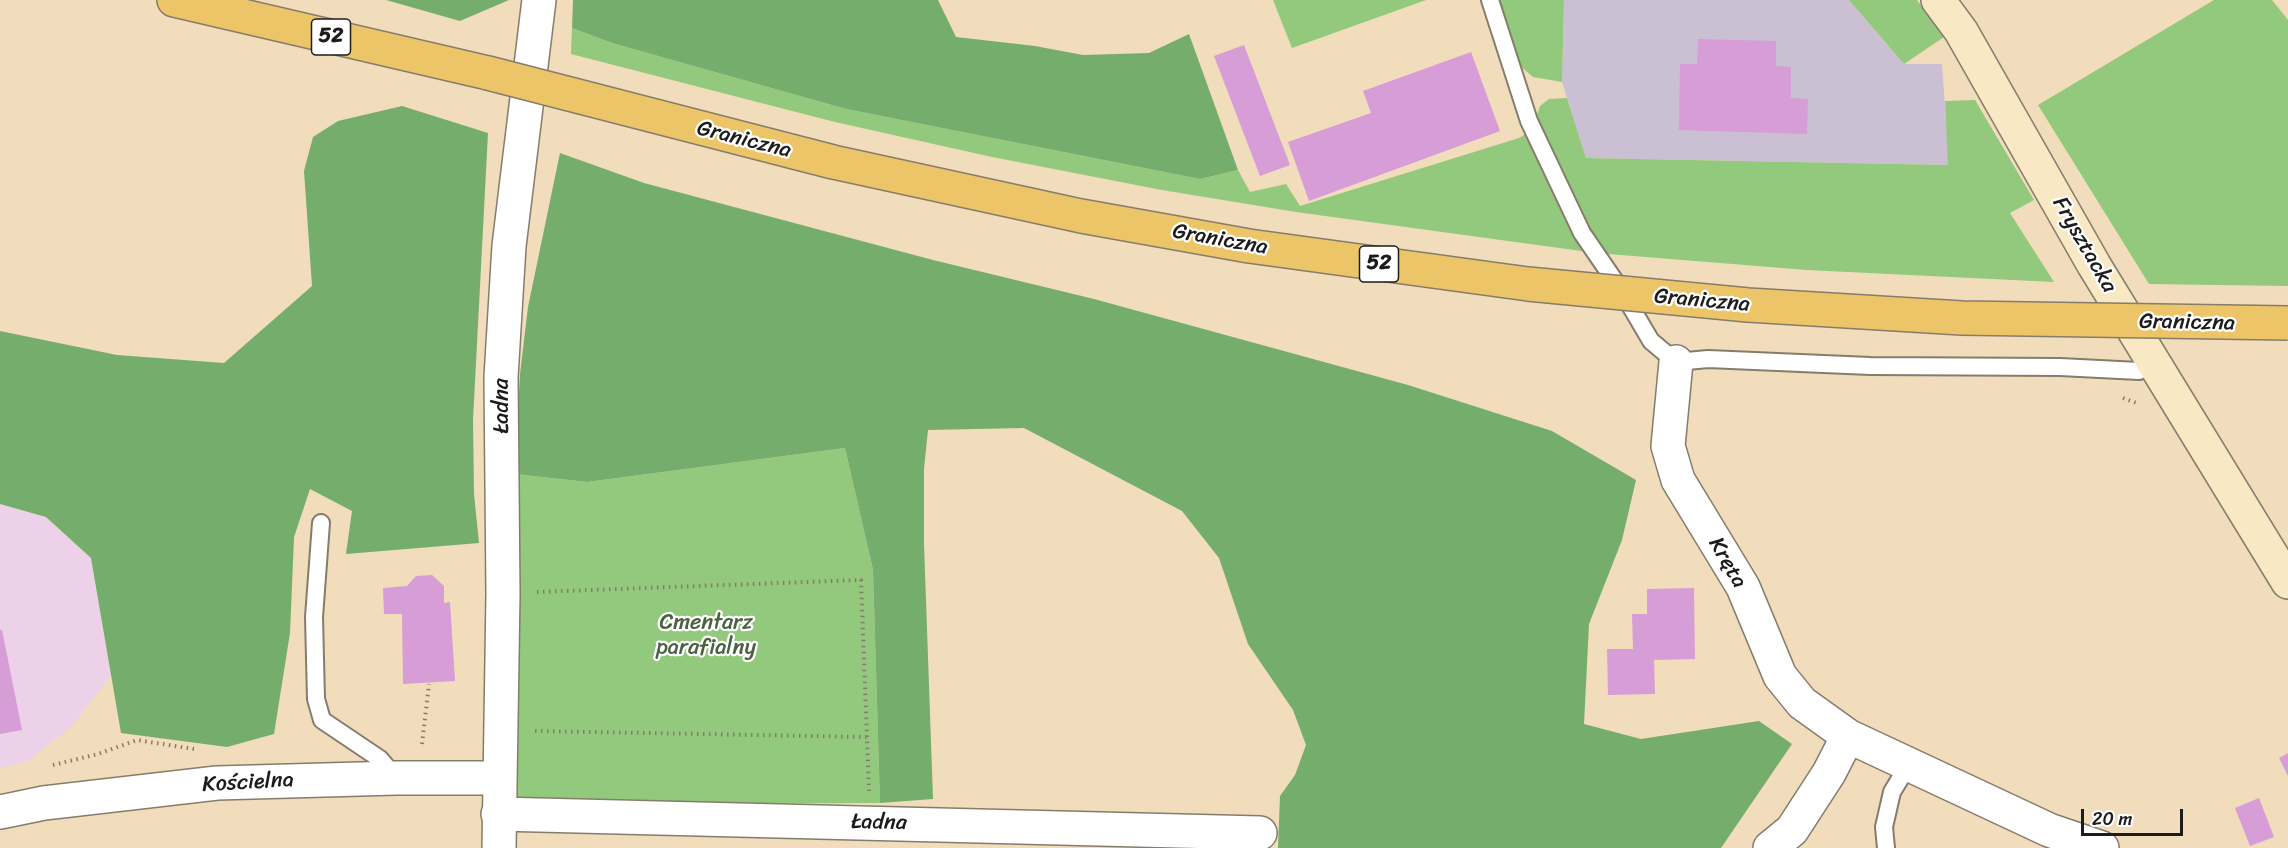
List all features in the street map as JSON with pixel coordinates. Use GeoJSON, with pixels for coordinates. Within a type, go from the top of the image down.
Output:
{"type":"FeatureCollection","features":[{"type":"Feature","properties":{"kind":"highway","name":"Graniczna"},"geometry":{"type":"LineString","coordinates":[[174,0],[488,73],[737,139],[924,182],[1081,216],[1293,252],[1528,284],[1871,314],[2057,321],[2288,323]]}},
{"type":"Feature","properties":{"kind":"street","name":"Ładna"},"geometry":{"type":"LineString","coordinates":[[499,848],[498,778],[503,594],[501,377],[509,246],[539,0]]}},
{"type":"Feature","properties":{"kind":"street","name":"Frysztacka"},"geometry":{"type":"LineString","coordinates":[[1938,0],[1961,31],[2094,265],[2288,582]]}},
{"type":"Feature","properties":{"kind":"street","name":"Kręta"},"geometry":{"type":"LineString","coordinates":[[1676,362],[1668,446],[1678,480],[1743,587],[1780,676],[1802,703],[1848,736],[2049,830],[2102,848]]}},
{"type":"Feature","properties":{"kind":"street"},"geometry":{"type":"LineString","coordinates":[[1770,848],[1792,830],[1829,773],[1848,736]]}},
{"type":"Feature","properties":{"kind":"street","name":"Kościelna"},"geometry":{"type":"LineString","coordinates":[[0,812],[44,803],[217,783],[498,778]]}},
{"type":"Feature","properties":{"kind":"street","name":"Ładna"},"geometry":{"type":"LineString","coordinates":[[498,814],[1260,833]]}},
{"type":"Feature","properties":{"kind":"lane"},"geometry":{"type":"LineString","coordinates":[[1490,0],[1529,121],[1582,233],[1621,290],[1651,340],[1676,362],[1708,359],[1860,366],[2060,367],[2139,371],[2155,364]]}},
{"type":"Feature","properties":{"kind":"lane"},"geometry":{"type":"LineString","coordinates":[[321,523],[314,617],[316,699],[322,720],[409,778]]}},
{"type":"Feature","properties":{"kind":"lane"},"geometry":{"type":"LineString","coordinates":[[1886,848],[1884,827],[1892,792],[1909,764]]}},
{"type":"Feature","properties":{"kind":"path"},"geometry":{"type":"LineString","coordinates":[[534,592],[861,580],[869,795]]}},
{"type":"Feature","properties":{"kind":"path"},"geometry":{"type":"LineString","coordinates":[[409,778],[421,753],[429,684]]}},
{"type":"Feature","properties":{"kind":"path"},"geometry":{"type":"LineString","coordinates":[[528,731],[867,737]]}},
{"type":"Feature","properties":{"kind":"path"},"geometry":{"type":"LineString","coordinates":[[44,768],[98,754],[137,740]]}},
{"type":"Feature","properties":{"kind":"shaded area"},"geometry":{"type":"Polygon","coordinates":[[[1564,0],[1849,0],[1904,64],[1942,64],[1949,165],[1586,158],[1562,82],[1564,0]]]}},
{"type":"Feature","properties":{"kind":"shaded area"},"geometry":{"type":"Polygon","coordinates":[[[0,504],[46,517],[91,558],[112,674],[71,727],[28,761],[0,768],[0,504]]]}},
{"type":"Feature","properties":{"kind":"green space"},"geometry":{"type":"Polygon","coordinates":[[[386,0],[509,0],[460,21],[386,0]]]}},
{"type":"Feature","properties":{"kind":"green space"},"geometry":{"type":"Polygon","coordinates":[[[573,0],[938,0],[956,37],[1035,46],[1083,55],[1149,53],[1189,34],[1238,170],[1200,179],[846,109],[612,43],[572,28],[573,0]]]}},
{"type":"Feature","properties":{"kind":"green space"},"geometry":{"type":"Polygon","coordinates":[[[1273,0],[1426,0],[1292,48],[1273,0]]]}},
{"type":"Feature","properties":{"kind":"green space"},"geometry":{"type":"Polygon","coordinates":[[[1498,0],[1564,0],[1562,82],[1533,77],[1519,65],[1498,0]]]}},
{"type":"Feature","properties":{"kind":"green space"},"geometry":{"type":"Polygon","coordinates":[[[1849,0],[1917,0],[1944,37],[1904,64],[1849,0]]]}},
{"type":"Feature","properties":{"kind":"green space"},"geometry":{"type":"Polygon","coordinates":[[[2214,0],[2272,0],[2288,20],[2288,286],[2149,284],[2038,105],[2214,0]]]}},
{"type":"Feature","properties":{"kind":"green space"},"geometry":{"type":"Polygon","coordinates":[[[572,28],[612,43],[846,109],[1200,179],[1238,170],[1250,192],[1286,184],[1300,206],[1519,138],[1540,125],[1537,115],[1540,106],[1549,99],[1567,98],[1586,158],[1948,165],[1945,101],[1975,100],[2034,200],[2010,213],[2054,282],[1807,270],[1596,253],[1296,212],[1162,190],[992,157],[835,122],[571,54],[572,28]]]}},
{"type":"Feature","properties":{"kind":"green space"},"geometry":{"type":"Polygon","coordinates":[[[402,106],[488,133],[473,420],[474,494],[479,543],[346,554],[352,511],[310,489],[294,537],[290,633],[274,734],[227,747],[121,733],[91,558],[46,517],[0,504],[0,331],[117,355],[224,363],[312,286],[304,171],[313,137],[338,121],[402,106]]]}},
{"type":"Feature","properties":{"kind":"green space"},"geometry":{"type":"Polygon","coordinates":[[[560,153],[644,183],[933,260],[1094,299],[1408,385],[1552,431],[1636,480],[1622,540],[1589,624],[1584,724],[1641,739],[1759,721],[1792,744],[1721,848],[1278,848],[1280,796],[1295,775],[1306,745],[1293,710],[1248,644],[1219,558],[1182,511],[1024,428],[928,430],[924,469],[924,544],[933,799],[880,803],[873,570],[845,448],[587,482],[515,474],[520,374],[528,307],[560,153]]]}},
{"type":"Feature","properties":{"kind":"green space","name":"Cmentarz parafialny"},"geometry":{"type":"Polygon","coordinates":[[[845,448],[873,570],[880,803],[508,805],[515,474],[587,482],[845,448]]]}},
{"type":"Feature","properties":{"kind":"building"},"geometry":{"type":"Polygon","coordinates":[[[1698,39],[1776,41],[1776,66],[1791,67],[1791,98],[1808,99],[1807,134],[1679,130],[1680,64],[1697,64],[1698,39]]]}},
{"type":"Feature","properties":{"kind":"building"},"geometry":{"type":"Polygon","coordinates":[[[1244,45],[1290,165],[1260,176],[1214,56],[1244,45]]]}},
{"type":"Feature","properties":{"kind":"building"},"geometry":{"type":"Polygon","coordinates":[[[1471,52],[1500,131],[1309,201],[1288,142],[1371,113],[1363,91],[1471,52]]]}},
{"type":"Feature","properties":{"kind":"building"},"geometry":{"type":"Polygon","coordinates":[[[432,575],[444,586],[444,603],[450,602],[455,681],[403,684],[402,614],[384,614],[383,588],[407,586],[416,576],[432,575]]]}},
{"type":"Feature","properties":{"kind":"building"},"geometry":{"type":"Polygon","coordinates":[[[1694,588],[1695,659],[1654,660],[1655,694],[1608,695],[1607,649],[1633,649],[1632,614],[1647,614],[1647,589],[1694,588]]]}},
{"type":"Feature","properties":{"kind":"building"},"geometry":{"type":"Polygon","coordinates":[[[0,630],[2,630],[22,730],[0,734],[0,630]]]}},
{"type":"Feature","properties":{"kind":"building"},"geometry":{"type":"Polygon","coordinates":[[[2288,753],[2288,776],[2279,758],[2288,753]]]}},
{"type":"Feature","properties":{"kind":"building"},"geometry":{"type":"Polygon","coordinates":[[[2259,798],[2274,837],[2250,846],[2235,808],[2259,798]]]}}]}
